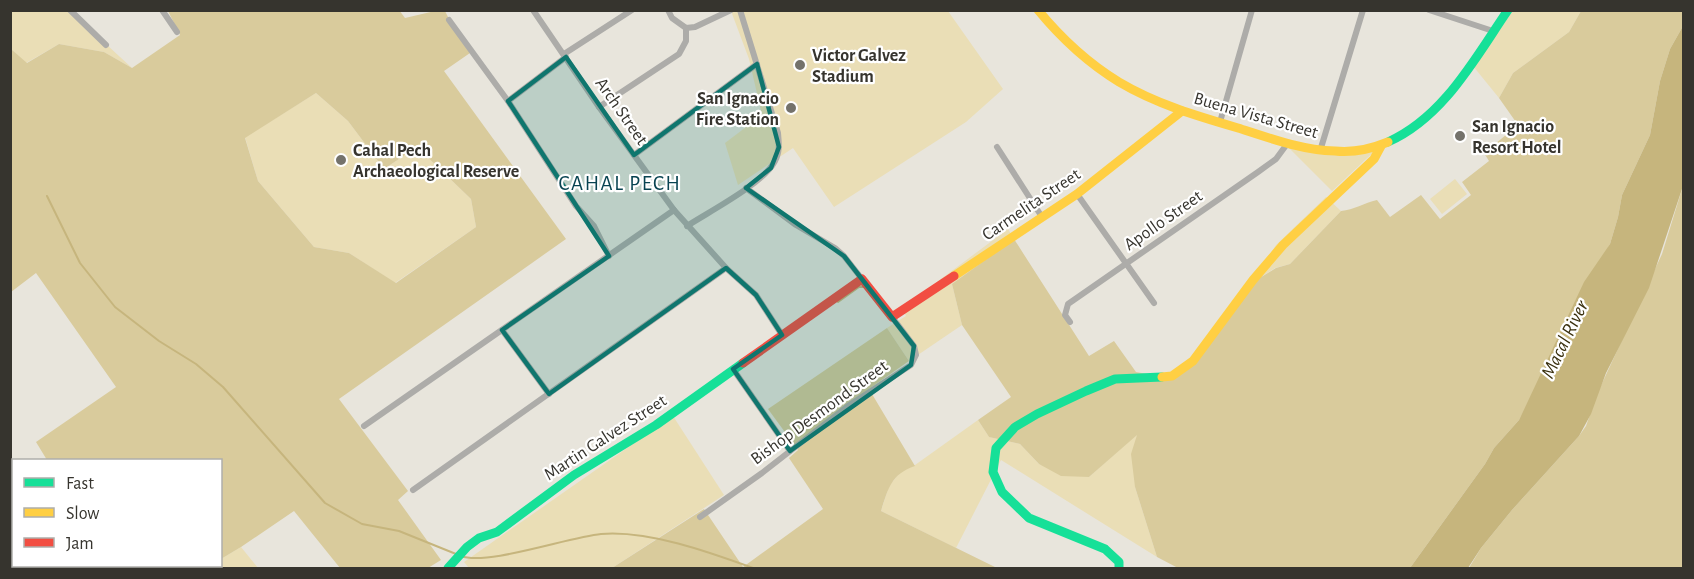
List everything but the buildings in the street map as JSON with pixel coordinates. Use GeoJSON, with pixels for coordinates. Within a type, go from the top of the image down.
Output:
{"type":"FeatureCollection","features":[{"type":"Feature","properties":{"kind":"street"},"geometry":{"type":"LineString","coordinates":[[70,10],[106,45]]}},
{"type":"Feature","properties":{"kind":"street"},"geometry":{"type":"LineString","coordinates":[[162,10],[177,32]]}},
{"type":"Feature","properties":{"kind":"street","name":"Arch Street"},"geometry":{"type":"LineString","coordinates":[[533,10],[599,107],[674,210],[726,268],[756,294],[782,335]]}},
{"type":"Feature","properties":{"kind":"street"},"geometry":{"type":"LineString","coordinates":[[508,101],[565,56],[632,10]]}},
{"type":"Feature","properties":{"kind":"street"},"geometry":{"type":"LineString","coordinates":[[668,10],[672,18],[686,28],[695,27],[731,10]]}},
{"type":"Feature","properties":{"kind":"street"},"geometry":{"type":"LineString","coordinates":[[687,226],[746,188],[771,168],[777,159],[778,133],[741,10]]}},
{"type":"Feature","properties":{"kind":"street","name":"Buena Vista Street"},"geometry":{"type":"LineString","coordinates":[[1038,10],[1053,29],[1088,61],[1137,91],[1182,111],[1287,144],[1320,151],[1346,152],[1381,146],[1411,130],[1429,116],[1458,82],[1508,10]]}},
{"type":"Feature","properties":{"kind":"street"},"geometry":{"type":"LineString","coordinates":[[1220,122],[1252,10]]}},
{"type":"Feature","properties":{"kind":"street"},"geometry":{"type":"LineString","coordinates":[[1320,151],[1363,10]]}},
{"type":"Feature","properties":{"kind":"street"},"geometry":{"type":"LineString","coordinates":[[1429,10],[1493,31]]}},
{"type":"Feature","properties":{"kind":"street"},"geometry":{"type":"LineString","coordinates":[[449,20],[508,101],[576,206],[594,226],[609,256]]}},
{"type":"Feature","properties":{"kind":"street"},"geometry":{"type":"LineString","coordinates":[[599,107],[679,54],[686,41],[686,28]]}},
{"type":"Feature","properties":{"kind":"street"},"geometry":{"type":"LineString","coordinates":[[634,155],[757,64]]}},
{"type":"Feature","properties":{"kind":"street","name":"Carmelita Street"},"geometry":{"type":"LineString","coordinates":[[892,317],[1077,194],[1182,111]]}},
{"type":"Feature","properties":{"kind":"street","name":"Apollo Street"},"geometry":{"type":"LineString","coordinates":[[1070,322],[1065,315],[1068,304],[1276,159],[1287,144]]}},
{"type":"Feature","properties":{"kind":"street"},"geometry":{"type":"LineString","coordinates":[[1119,568],[1119,562],[1106,549],[1029,518],[1002,492],[993,472],[996,448],[1015,427],[1086,391],[1115,379],[1172,376],[1193,361],[1253,280],[1283,245],[1374,159],[1381,146]]}},
{"type":"Feature","properties":{"kind":"street"},"geometry":{"type":"LineString","coordinates":[[997,147],[1042,217]]}},
{"type":"Feature","properties":{"kind":"street"},"geometry":{"type":"LineString","coordinates":[[746,188],[796,225],[835,248],[844,256],[892,317]]}},
{"type":"Feature","properties":{"kind":"street"},"geometry":{"type":"LineString","coordinates":[[1077,194],[1154,303]]}},
{"type":"Feature","properties":{"kind":"street"},"geometry":{"type":"LineString","coordinates":[[364,426],[674,210]]}},
{"type":"Feature","properties":{"kind":"street"},"geometry":{"type":"LineString","coordinates":[[413,490],[726,268]]}},
{"type":"Feature","properties":{"kind":"street","name":"Martin Galvez Street"},"geometry":{"type":"LineString","coordinates":[[448,568],[467,547],[479,538],[497,532],[574,475],[656,424],[862,279]]}},
{"type":"Feature","properties":{"kind":"street","name":"Bishop Desmond Street"},"geometry":{"type":"LineString","coordinates":[[700,517],[848,406],[911,365],[916,355],[914,346],[892,317]]}},
{"type":"Feature","properties":{"kind":"street"},"geometry":{"type":"LineString","coordinates":[[502,330],[549,394]]}},
{"type":"Feature","properties":{"kind":"street"},"geometry":{"type":"LineString","coordinates":[[733,369],[790,451]]}},
{"type":"Feature","properties":{"kind":"highlighted area"},"geometry":{"type":"Polygon","coordinates":[[[566,57],[634,155],[757,64],[779,147],[771,168],[746,188],[844,256],[914,346],[911,365],[790,451],[733,369],[782,335],[756,295],[726,268],[549,394],[502,330],[609,256],[508,101],[566,57]]]}},
{"type":"Feature","properties":{"kind":"shaded area"},"geometry":{"type":"Polygon","coordinates":[[[399,10],[405,18],[445,11],[470,53],[444,71],[566,239],[339,399],[408,491],[398,500],[441,560],[428,568],[340,568],[294,511],[222,558],[222,459],[46,459],[36,442],[116,387],[36,273],[11,292],[11,49],[27,63],[59,44],[104,52],[132,68],[180,35],[168,11],[399,10]],[[316,93],[245,138],[258,181],[314,247],[349,253],[396,283],[476,227],[471,199],[417,147],[384,169],[348,121],[316,93]]]}},
{"type":"Feature","properties":{"kind":"shaded area"},"geometry":{"type":"Polygon","coordinates":[[[11,11],[70,11],[132,68],[104,52],[59,44],[26,63],[11,49],[11,11]]]}},
{"type":"Feature","properties":{"kind":"shaded area"},"geometry":{"type":"Polygon","coordinates":[[[731,11],[948,11],[1003,89],[966,122],[834,207],[793,148],[738,185],[725,143],[762,115],[749,59],[731,11]]]}},
{"type":"Feature","properties":{"kind":"shaded area"},"geometry":{"type":"Polygon","coordinates":[[[1513,11],[1581,11],[1569,32],[1513,73],[1499,98],[1473,66],[1513,11]]]}},
{"type":"Feature","properties":{"kind":"shaded area"},"geometry":{"type":"Polygon","coordinates":[[[1581,11],[1683,11],[1683,26],[1670,49],[1660,81],[1650,135],[1622,195],[1610,244],[1519,420],[1494,448],[1485,464],[1410,568],[1178,568],[1157,557],[1135,487],[1131,454],[1137,435],[1089,477],[1061,476],[1039,464],[1020,444],[989,437],[978,420],[1011,397],[962,325],[952,284],[1014,239],[1089,356],[1114,341],[1136,372],[1164,377],[1177,375],[1253,282],[1276,268],[1290,264],[1341,211],[1377,200],[1390,217],[1421,195],[1440,219],[1471,195],[1462,182],[1489,161],[1484,153],[1518,125],[1499,98],[1513,73],[1569,32],[1581,11]]]}},
{"type":"Feature","properties":{"kind":"shaded area"},"geometry":{"type":"Polygon","coordinates":[[[316,93],[348,121],[384,169],[417,147],[471,199],[476,227],[395,283],[349,253],[314,247],[258,181],[245,137],[316,93]]]}},
{"type":"Feature","properties":{"kind":"shaded area"},"geometry":{"type":"Polygon","coordinates":[[[1284,143],[1327,152],[1381,145],[1332,191],[1284,143]]]}},
{"type":"Feature","properties":{"kind":"shaded area"},"geometry":{"type":"Polygon","coordinates":[[[1455,179],[1467,194],[1442,214],[1430,199],[1455,179]]]}},
{"type":"Feature","properties":{"kind":"shaded area"},"geometry":{"type":"Polygon","coordinates":[[[1683,186],[1683,568],[1469,568],[1481,548],[1512,510],[1586,426],[1598,392],[1662,254],[1683,186]]]}},
{"type":"Feature","properties":{"kind":"shaded area"},"geometry":{"type":"Polygon","coordinates":[[[1326,197],[1341,211],[1290,264],[1275,268],[1253,282],[1276,245],[1326,197]]]}},
{"type":"Feature","properties":{"kind":"shaded area"},"geometry":{"type":"Polygon","coordinates":[[[1008,229],[1014,239],[952,284],[962,325],[909,361],[887,328],[906,316],[902,308],[1008,229]]]}},
{"type":"Feature","properties":{"kind":"shaded area"},"geometry":{"type":"Polygon","coordinates":[[[887,328],[909,361],[869,389],[915,466],[901,473],[892,483],[881,511],[997,568],[612,568],[704,509],[743,567],[823,509],[789,458],[798,450],[768,409],[887,328]]]}},
{"type":"Feature","properties":{"kind":"shaded area"},"geometry":{"type":"Polygon","coordinates":[[[673,416],[724,495],[612,568],[469,568],[464,562],[673,416]]]}},
{"type":"Feature","properties":{"kind":"shaded area"},"geometry":{"type":"Polygon","coordinates":[[[978,420],[989,437],[1020,444],[1039,464],[1089,477],[1137,434],[1135,487],[1157,557],[1001,460],[956,548],[881,511],[889,486],[902,470],[915,465],[978,420]]]}},
{"type":"Feature","properties":{"kind":"shaded area"},"geometry":{"type":"Polygon","coordinates":[[[241,547],[258,568],[205,568],[222,567],[222,558],[241,547]]]}},
{"type":"Feature","properties":{"kind":"water","name":"Macal River"},"geometry":{"type":"Polygon","coordinates":[[[1683,26],[1683,186],[1649,288],[1606,373],[1591,414],[1579,436],[1512,510],[1468,568],[1410,568],[1485,464],[1494,448],[1519,420],[1584,282],[1610,244],[1622,195],[1650,135],[1660,81],[1670,49],[1683,26]]]}},
{"type":"Feature","properties":{"kind":"waterway"},"geometry":{"type":"LineString","coordinates":[[47,196],[80,263],[115,307],[159,341],[196,364],[223,387],[325,503],[362,524],[399,531],[456,554]]}},
{"type":"Feature","properties":{"kind":"waterway"},"geometry":{"type":"LineString","coordinates":[[838,302],[859,287],[864,287]]}},
{"type":"Feature","properties":{"kind":"waterway"},"geometry":{"type":"LineString","coordinates":[[461,556],[489,557],[587,536],[619,534],[638,535],[678,544],[753,568]]}},
{"type":"Feature","properties":{"kind":"traffic: fast"},"geometry":{"type":"LineString","coordinates":[[1388,142],[1426,118],[1442,102],[1457,85],[1508,10]]}},
{"type":"Feature","properties":{"kind":"traffic: fast"},"geometry":{"type":"LineString","coordinates":[[448,568],[467,547],[479,538],[497,532],[574,475],[656,425],[743,363]]}},
{"type":"Feature","properties":{"kind":"traffic: fast"},"geometry":{"type":"LineString","coordinates":[[1119,568],[1119,562],[1105,549],[1029,518],[1002,492],[993,472],[996,448],[1015,427],[1086,391],[1115,379],[1162,377]]}},
{"type":"Feature","properties":{"kind":"traffic: slow"},"geometry":{"type":"LineString","coordinates":[[1038,10],[1096,67],[1133,90],[1177,109],[1310,148],[1356,151],[1388,142]]}},
{"type":"Feature","properties":{"kind":"traffic: slow"},"geometry":{"type":"LineString","coordinates":[[954,276],[1077,194],[1182,111]]}},
{"type":"Feature","properties":{"kind":"traffic: slow"},"geometry":{"type":"LineString","coordinates":[[1162,377],[1172,376],[1193,361],[1253,280],[1283,245],[1374,159],[1381,146]]}},
{"type":"Feature","properties":{"kind":"traffic: jam"},"geometry":{"type":"LineString","coordinates":[[743,363],[862,279],[892,317],[954,276]]}},
{"type":"Feature","properties":{"kind":"place","name":"Victor Galvez Stadium"},"geometry":{"type":"Point","coordinates":[800,65]}},
{"type":"Feature","properties":{"kind":"place","name":"San Ignacio Fire Station"},"geometry":{"type":"Point","coordinates":[791,108]}},
{"type":"Feature","properties":{"kind":"place","name":"San Ignacio Resort Hotel"},"geometry":{"type":"Point","coordinates":[1460,136]}},
{"type":"Feature","properties":{"kind":"place","name":"Cahal Pech Archaeological Reserve"},"geometry":{"type":"Point","coordinates":[341,160]}},
{"type":"Feature","properties":{"kind":"district","name":"CAHAL PECH"},"geometry":{"type":"Point","coordinates":[620,183]}}]}
